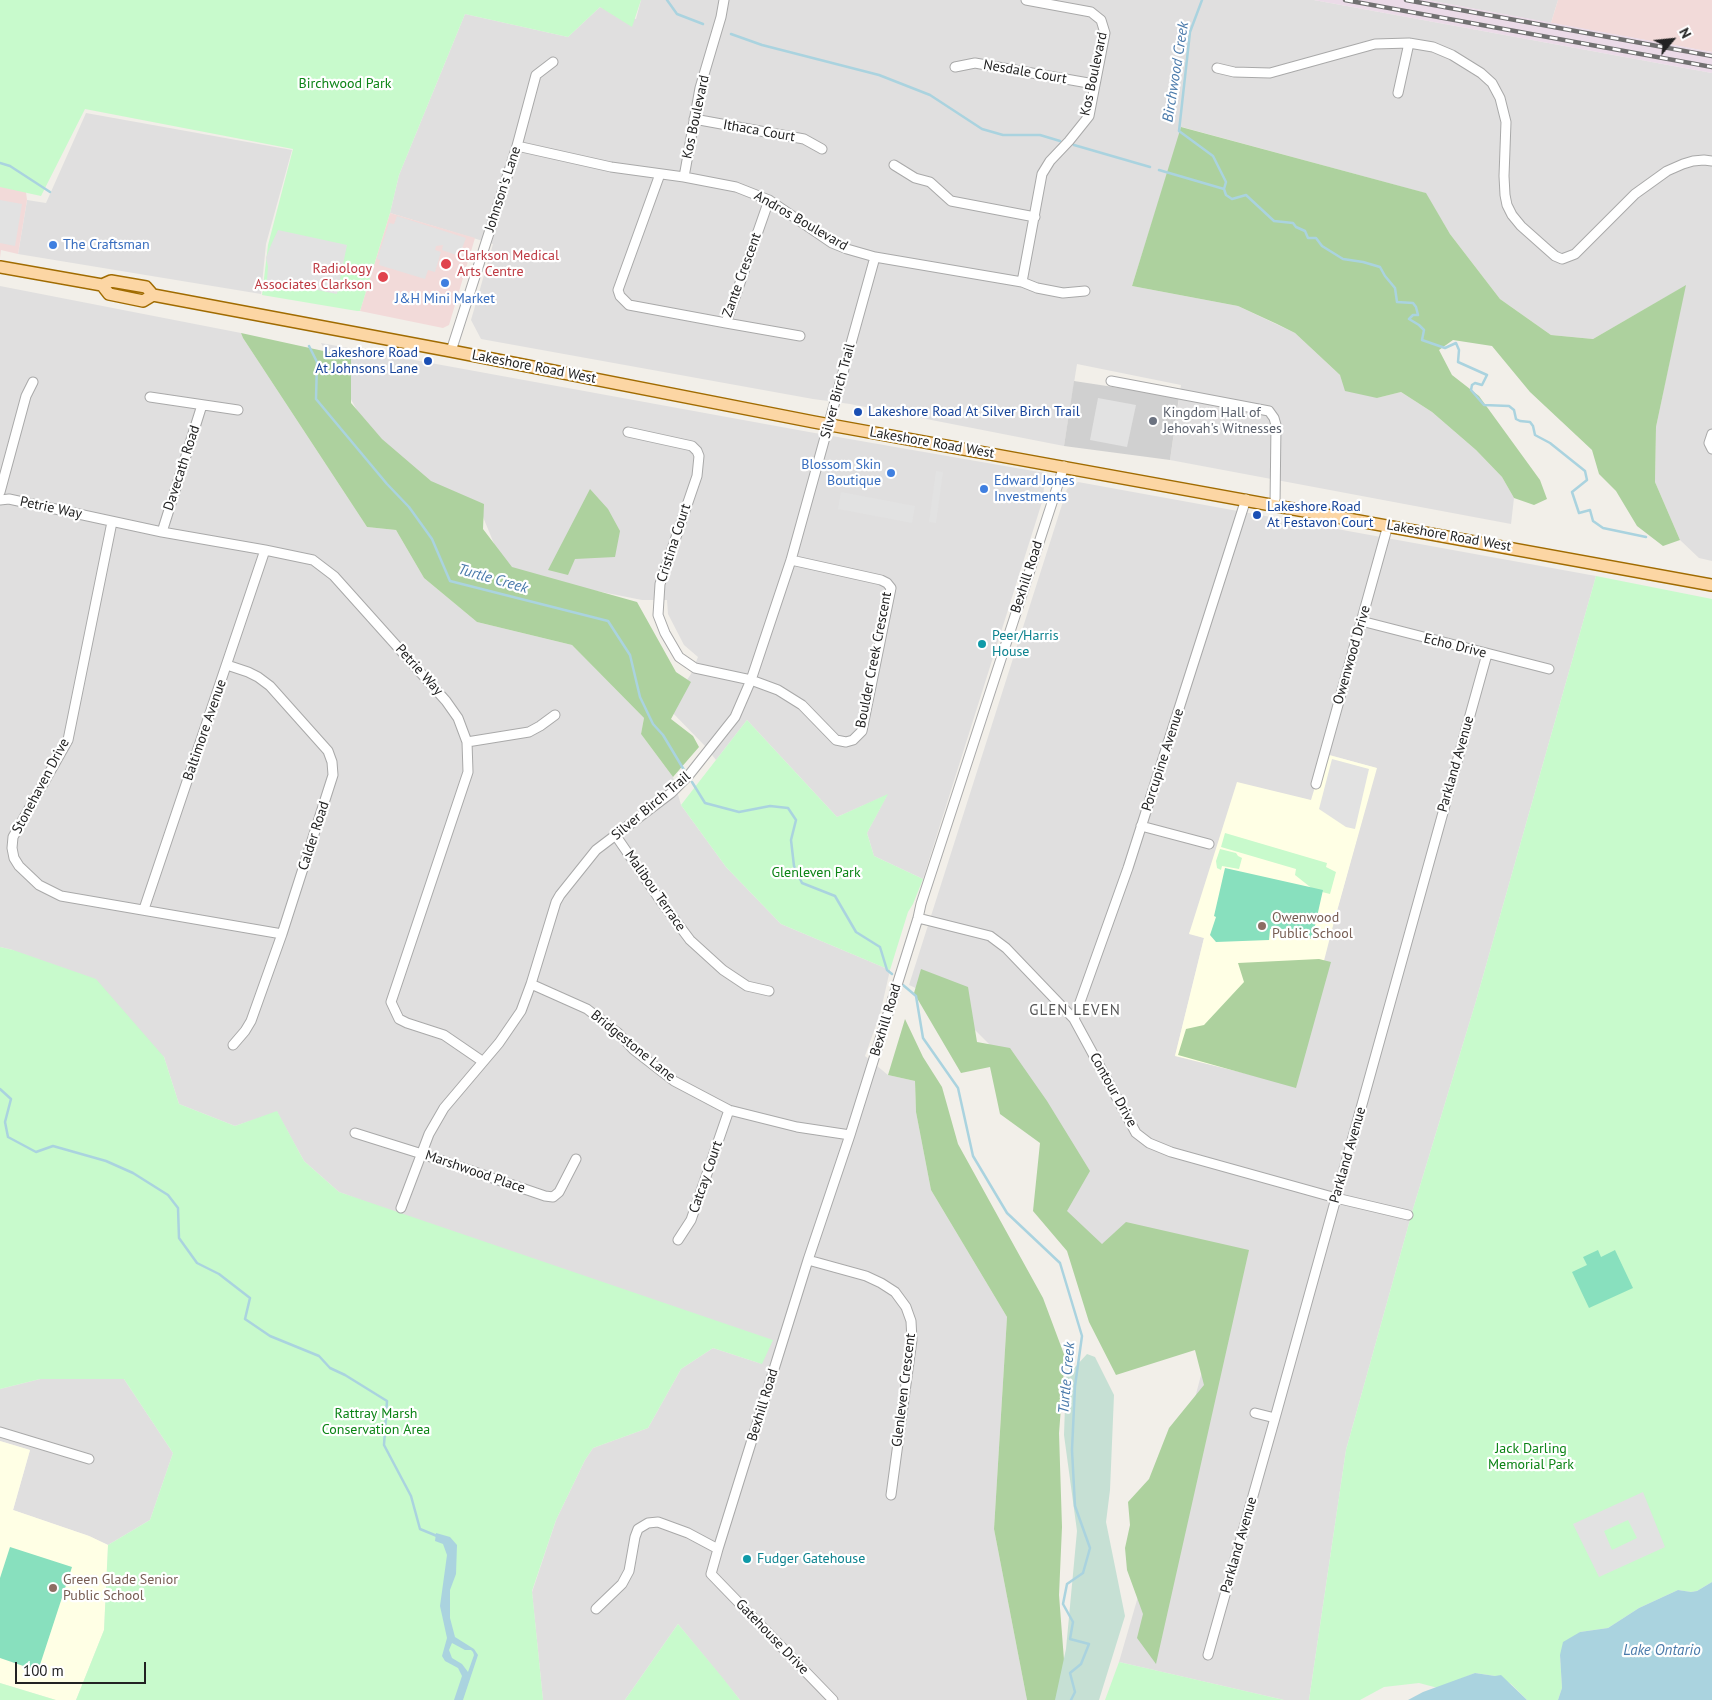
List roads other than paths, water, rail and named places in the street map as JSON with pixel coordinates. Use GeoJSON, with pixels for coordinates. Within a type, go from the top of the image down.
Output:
{"type":"FeatureCollection","features":[{"type":"Feature","properties":{"kind":"main road","name":"Lakeshore Road West"},"geometry":{"type":"LineString","coordinates":[[0,267],[102,285],[111,281],[146,287],[153,295],[829,424],[1712,584]]}},
{"type":"Feature","properties":{"kind":"street","name":"Kos Boulevard"},"geometry":{"type":"LineString","coordinates":[[684,177],[700,88],[721,17],[724,0]]}},
{"type":"Feature","properties":{"kind":"street","name":"Kos Boulevard"},"geometry":{"type":"LineString","coordinates":[[1022,282],[1042,174],[1050,161],[1089,116],[1105,33],[1101,20],[1091,12],[1026,0]]}},
{"type":"Feature","properties":{"kind":"street"},"geometry":{"type":"LineString","coordinates":[[1217,68],[1234,72],[1270,73],[1375,44],[1408,44],[1432,48],[1452,55],[1481,73],[1492,83],[1500,98],[1506,122],[1504,176],[1507,205],[1521,226],[1555,256],[1562,259],[1575,254],[1635,194],[1668,171],[1693,161],[1712,161]]}},
{"type":"Feature","properties":{"kind":"street"},"geometry":{"type":"LineString","coordinates":[[1398,93],[1408,44]]}},
{"type":"Feature","properties":{"kind":"street","name":"Johnson's Lane"},"geometry":{"type":"LineString","coordinates":[[451,351],[517,146],[536,75],[553,62]]}},
{"type":"Feature","properties":{"kind":"street","name":"Nesdale Court"},"geometry":{"type":"LineString","coordinates":[[955,67],[975,64],[1094,84]]}},
{"type":"Feature","properties":{"kind":"street","name":"Ithaca Court"},"geometry":{"type":"LineString","coordinates":[[694,119],[804,139],[822,149]]}},
{"type":"Feature","properties":{"kind":"street","name":"Andros Boulevard"},"geometry":{"type":"LineString","coordinates":[[517,146],[611,167],[684,177],[736,187],[769,200],[832,242],[847,249],[875,257],[1022,282],[1037,288],[1063,293],[1086,291]]}},
{"type":"Feature","properties":{"kind":"street"},"geometry":{"type":"LineString","coordinates":[[894,165],[915,178],[930,182],[951,201],[1034,217]]}},
{"type":"Feature","properties":{"kind":"street","name":"Zante Crescent"},"geometry":{"type":"LineString","coordinates":[[660,174],[618,290],[620,296],[629,305],[726,323],[769,200]]}},
{"type":"Feature","properties":{"kind":"street","name":"Silver Birch Trail"},"geometry":{"type":"LineString","coordinates":[[401,1208],[429,1134],[444,1108],[499,1042],[521,1011],[556,902],[596,850],[671,793],[699,764],[735,716],[751,680],[791,560],[875,257]]}},
{"type":"Feature","properties":{"kind":"street"},"geometry":{"type":"LineString","coordinates":[[726,323],[800,336]]}},
{"type":"Feature","properties":{"kind":"street"},"geometry":{"type":"LineString","coordinates":[[1111,381],[1269,411],[1276,425],[1275,505]]}},
{"type":"Feature","properties":{"kind":"street"},"geometry":{"type":"LineString","coordinates":[[0,492],[26,396],[32,382]]}},
{"type":"Feature","properties":{"kind":"street"},"geometry":{"type":"LineString","coordinates":[[150,397],[238,410]]}},
{"type":"Feature","properties":{"kind":"street","name":"Davecath Road"},"geometry":{"type":"LineString","coordinates":[[162,532],[202,405]]}},
{"type":"Feature","properties":{"kind":"street","name":"Cristina Court"},"geometry":{"type":"LineString","coordinates":[[628,432],[692,446],[697,451],[698,456],[697,476],[660,584],[658,615],[666,633],[679,657],[695,668],[751,680]]}},
{"type":"Feature","properties":{"kind":"street"},"geometry":{"type":"LineString","coordinates":[[1712,434],[1709,443],[1712,450]]}},
{"type":"Feature","properties":{"kind":"street","name":"Bexhill Road"},"geometry":{"type":"LineString","coordinates":[[711,1574],[924,895],[1064,466]]}},
{"type":"Feature","properties":{"kind":"street","name":"Petrie Way"},"geometry":{"type":"LineString","coordinates":[[0,500],[9,499],[112,522],[313,560],[334,576],[446,701],[458,718],[467,742],[468,772],[391,1002],[398,1019],[444,1035],[482,1061]]}},
{"type":"Feature","properties":{"kind":"street","name":"Porcupine Avenue"},"geometry":{"type":"LineString","coordinates":[[1074,1019],[1141,826],[1246,499]]}},
{"type":"Feature","properties":{"kind":"street","name":"Stonehaven Drive"},"geometry":{"type":"LineString","coordinates":[[112,522],[68,740],[13,837],[12,848],[14,858],[19,866],[40,885],[61,896],[282,934]]}},
{"type":"Feature","properties":{"kind":"street","name":"Owenwood Drive"},"geometry":{"type":"LineString","coordinates":[[1316,784],[1388,525]]}},
{"type":"Feature","properties":{"kind":"street","name":"Baltimore Avenue"},"geometry":{"type":"LineString","coordinates":[[144,909],[265,550]]}},
{"type":"Feature","properties":{"kind":"street","name":"Boulder Creek Crescent"},"geometry":{"type":"LineString","coordinates":[[751,680],[778,690],[802,705],[836,740],[846,742],[854,740],[862,731],[891,588],[881,580],[791,560]]}},
{"type":"Feature","properties":{"kind":"street","name":"Echo Drive"},"geometry":{"type":"LineString","coordinates":[[1361,621],[1549,669]]}},
{"type":"Feature","properties":{"kind":"street","name":"Parkland Avenue"},"geometry":{"type":"LineString","coordinates":[[1208,1655],[1487,654]]}},
{"type":"Feature","properties":{"kind":"street","name":"Calder Road"},"geometry":{"type":"LineString","coordinates":[[226,665],[248,672],[270,686],[328,751],[332,762],[331,783],[282,934],[251,1020],[245,1031],[233,1045]]}},
{"type":"Feature","properties":{"kind":"street"},"geometry":{"type":"LineString","coordinates":[[467,742],[530,732],[555,715]]}},
{"type":"Feature","properties":{"kind":"street"},"geometry":{"type":"LineString","coordinates":[[1141,826],[1208,844]]}},
{"type":"Feature","properties":{"kind":"street","name":"Malibou Terrace"},"geometry":{"type":"LineString","coordinates":[[616,836],[676,923],[690,940],[731,976],[747,986],[769,991]]}},
{"type":"Feature","properties":{"kind":"street","name":"Contour Drive"},"geometry":{"type":"LineString","coordinates":[[918,918],[990,936],[999,941],[1074,1019],[1136,1132],[1149,1143],[1171,1152],[1336,1198],[1408,1215]]}},
{"type":"Feature","properties":{"kind":"street","name":"Bridgestone Lane"},"geometry":{"type":"LineString","coordinates":[[531,984],[587,1009],[618,1033],[634,1050],[674,1081],[728,1110],[789,1125],[850,1135]]}},
{"type":"Feature","properties":{"kind":"street","name":"Catcay Court"},"geometry":{"type":"LineString","coordinates":[[678,1240],[691,1220],[728,1110]]}},
{"type":"Feature","properties":{"kind":"street","name":"Marshwood Place"},"geometry":{"type":"LineString","coordinates":[[355,1133],[545,1196],[553,1197],[559,1192],[576,1159]]}},
{"type":"Feature","properties":{"kind":"street","name":"Glenleven Crescent"},"geometry":{"type":"LineString","coordinates":[[808,1260],[866,1276],[881,1283],[895,1292],[906,1308],[911,1321],[912,1340],[891,1495]]}},
{"type":"Feature","properties":{"kind":"street"},"geometry":{"type":"LineString","coordinates":[[1255,1413],[1275,1418]]}},
{"type":"Feature","properties":{"kind":"street"},"geometry":{"type":"LineString","coordinates":[[0,1432],[89,1459]]}},
{"type":"Feature","properties":{"kind":"street"},"geometry":{"type":"LineString","coordinates":[[596,1610],[622,1584],[629,1571],[638,1529],[648,1523],[658,1522],[688,1533],[718,1549]]}},
{"type":"Feature","properties":{"kind":"street","name":"Gatehouse Drive"},"geometry":{"type":"LineString","coordinates":[[711,1574],[834,1700]]}},
{"type":"Feature","properties":{"kind":"water"},"geometry":{"type":"Polygon","coordinates":[[[436,1533],[450,1537],[457,1545],[456,1574],[450,1590],[450,1618],[455,1637],[474,1649],[478,1655],[463,1700],[454,1700],[462,1676],[458,1668],[445,1661],[442,1656],[447,1638],[440,1606],[447,1555],[443,1544],[435,1541],[436,1533]],[[452,1643],[449,1650],[452,1658],[462,1664],[468,1672],[474,1655],[471,1650],[465,1650],[452,1643]]]}},
{"type":"Feature","properties":{"kind":"water","name":"Lake Ontario"},"geometry":{"type":"Polygon","coordinates":[[[1712,1582],[1712,1700],[1558,1700],[1562,1688],[1560,1655],[1563,1642],[1580,1632],[1608,1628],[1639,1608],[1678,1590],[1697,1591],[1712,1582]]]}},
{"type":"Feature","properties":{"kind":"water"},"geometry":{"type":"Polygon","coordinates":[[[1475,1673],[1501,1675],[1527,1700],[1408,1700],[1423,1692],[1475,1673]]]}},
{"type":"Feature","properties":{"kind":"waterway"},"geometry":{"type":"LineString","coordinates":[[667,0],[677,14],[703,24]]}},
{"type":"Feature","properties":{"kind":"waterway","name":"Birchwood Creek"},"geometry":{"type":"LineString","coordinates":[[1202,0],[1190,32],[1179,131],[1213,156],[1226,182],[1224,189],[1226,195],[1232,199],[1246,195],[1274,221],[1293,223],[1296,227],[1305,231],[1308,238],[1316,238],[1322,246],[1343,259],[1380,267],[1395,288],[1397,302],[1413,303],[1416,307],[1418,315],[1413,315],[1409,319],[1424,330],[1422,340],[1445,348],[1456,343],[1459,350],[1458,362],[1487,375],[1482,385],[1475,383],[1472,385],[1471,390],[1484,405],[1509,406],[1514,410],[1516,419],[1530,422],[1535,435],[1550,443],[1585,471],[1587,480],[1572,492],[1579,513],[1590,510],[1593,521],[1603,528],[1646,537]]}},
{"type":"Feature","properties":{"kind":"waterway"},"geometry":{"type":"LineString","coordinates":[[731,34],[762,45],[879,75],[930,95],[982,129],[1003,135],[1040,135],[1060,141]]}},
{"type":"Feature","properties":{"kind":"waterway"},"geometry":{"type":"LineString","coordinates":[[1074,145],[1150,167]]}},
{"type":"Feature","properties":{"kind":"waterway"},"geometry":{"type":"LineString","coordinates":[[0,163],[10,166],[50,192]]}},
{"type":"Feature","properties":{"kind":"waterway"},"geometry":{"type":"LineString","coordinates":[[1159,170],[1224,189]]}},
{"type":"Feature","properties":{"kind":"waterway","name":"Turtle Creek"},"geometry":{"type":"LineString","coordinates":[[309,346],[317,362],[316,399],[387,484],[409,507],[432,539],[450,581],[608,621],[630,655],[640,697],[653,724],[663,735],[684,770]]}},
{"type":"Feature","properties":{"kind":"waterway","name":"Turtle Creek"},"geometry":{"type":"LineString","coordinates":[[692,782],[705,803],[739,812],[770,806],[788,808],[796,820],[791,840],[794,866],[802,883],[835,896],[856,932],[880,947],[887,970],[892,974]]}},
{"type":"Feature","properties":{"kind":"waterway","name":"Turtle Creek"},"geometry":{"type":"LineString","coordinates":[[903,985],[916,996],[923,1038],[958,1088],[973,1156],[1007,1213],[1060,1263],[1082,1336],[1075,1386],[1072,1450],[1075,1506],[1090,1548],[1083,1573],[1067,1584],[1063,1604],[1073,1622],[1070,1639],[1089,1644],[1081,1664],[1070,1673],[1075,1692],[1071,1700]]}},
{"type":"Feature","properties":{"kind":"waterway"},"geometry":{"type":"LineString","coordinates":[[0,1089],[11,1099],[5,1122],[8,1137],[36,1152],[53,1146],[106,1161],[133,1173],[168,1195],[178,1208],[179,1238],[197,1263],[219,1274],[250,1298],[245,1319],[270,1336],[319,1356],[330,1368],[387,1401],[384,1445],[411,1496],[420,1529],[437,1536]]}},
{"type":"Feature","properties":{"kind":"railway"},"geometry":{"type":"LineString","coordinates":[[1345,0],[1712,67]]}},
{"type":"Feature","properties":{"kind":"railway"},"geometry":{"type":"LineString","coordinates":[[1406,0],[1712,56]]}},
{"type":"Feature","properties":{"kind":"place","name":"The Craftsman"},"geometry":{"type":"Point","coordinates":[53,245]}},
{"type":"Feature","properties":{"kind":"place","name":"Clarkson Medical Arts Centre"},"geometry":{"type":"Point","coordinates":[446,264]}},
{"type":"Feature","properties":{"kind":"place","name":"Radiology Associates Clarkson"},"geometry":{"type":"Point","coordinates":[383,277]}},
{"type":"Feature","properties":{"kind":"place","name":"J&H Mini Market"},"geometry":{"type":"Point","coordinates":[445,283]}},
{"type":"Feature","properties":{"kind":"place","name":"Lakeshore Road At Johnsons Lane"},"geometry":{"type":"Point","coordinates":[428,361]}},
{"type":"Feature","properties":{"kind":"place","name":"Lakeshore Road At Silver Birch Trail"},"geometry":{"type":"Point","coordinates":[858,412]}},
{"type":"Feature","properties":{"kind":"place","name":"Kingdom Hall of Jehovah's Witnesses"},"geometry":{"type":"Point","coordinates":[1153,421]}},
{"type":"Feature","properties":{"kind":"place","name":"Blossom Skin Boutique"},"geometry":{"type":"Point","coordinates":[891,473]}},
{"type":"Feature","properties":{"kind":"place","name":"Edward Jones Investments"},"geometry":{"type":"Point","coordinates":[984,489]}},
{"type":"Feature","properties":{"kind":"place","name":"Lakeshore Road At Festavon Court"},"geometry":{"type":"Point","coordinates":[1257,515]}},
{"type":"Feature","properties":{"kind":"place","name":"Peer/Harris House"},"geometry":{"type":"Point","coordinates":[982,644]}},
{"type":"Feature","properties":{"kind":"place","name":"Owenwood Public School"},"geometry":{"type":"Point","coordinates":[1262,926]}},
{"type":"Feature","properties":{"kind":"place","name":"Fudger Gatehouse"},"geometry":{"type":"Point","coordinates":[747,1559]}},
{"type":"Feature","properties":{"kind":"place","name":"Green Glade Senior Public School"},"geometry":{"type":"Point","coordinates":[53,1588]}},
{"type":"Feature","properties":{"kind":"district","name":"GLEN LEVEN"},"geometry":{"type":"Point","coordinates":[1075,1011]}},
{"type":"Feature","properties":{"kind":"park label","name":"Birchwood Park"},"geometry":{"type":"Point","coordinates":[345,84]}},
{"type":"Feature","properties":{"kind":"park label","name":"Glenleven Park"},"geometry":{"type":"Point","coordinates":[816,873]}},
{"type":"Feature","properties":{"kind":"park label","name":"Rattray Marsh Conservation Area"},"geometry":{"type":"Point","coordinates":[376,1422]}},
{"type":"Feature","properties":{"kind":"park label","name":"Jack Darling Memorial Park"},"geometry":{"type":"Point","coordinates":[1531,1458]}}]}
